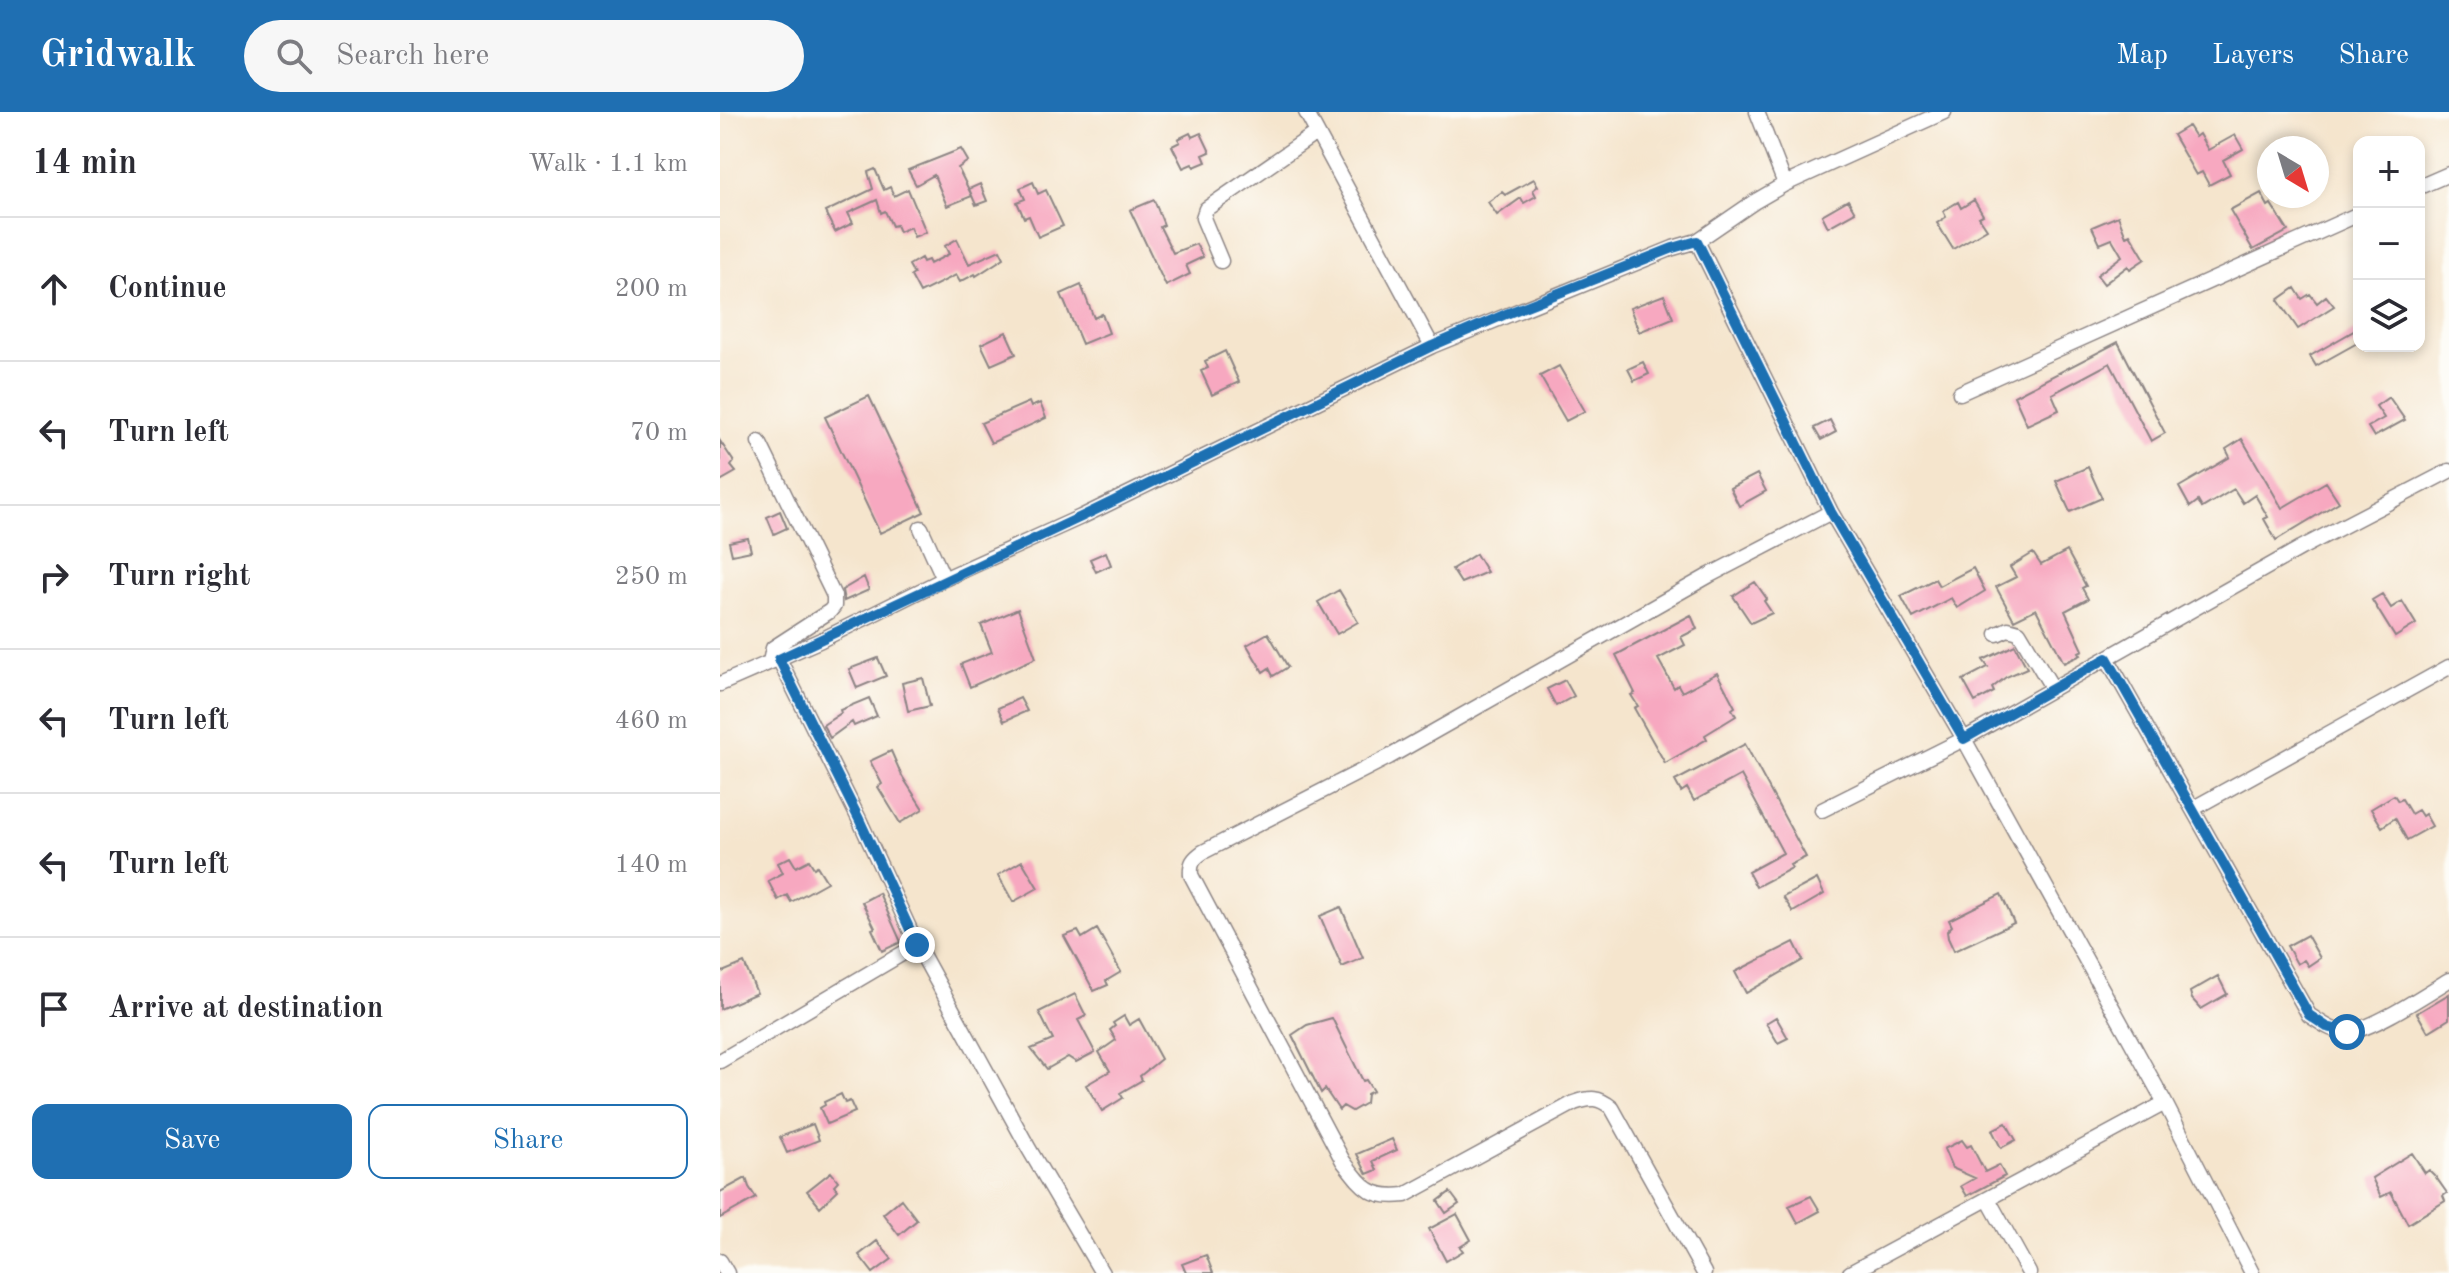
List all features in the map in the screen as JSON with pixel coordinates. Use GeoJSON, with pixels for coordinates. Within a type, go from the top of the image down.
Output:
{"type":"FeatureCollection","features":[{"type":"Feature","properties":{"kind":"street"},"geometry":{"type":"LineString","coordinates":[[1306,112],[1432,346]]}},
{"type":"Feature","properties":{"kind":"street"},"geometry":{"type":"LineString","coordinates":[[1757,112],[1785,184]]}},
{"type":"Feature","properties":{"kind":"street"},"geometry":{"type":"LineString","coordinates":[[720,684],[1081,517],[1432,346],[1547,297],[1697,241],[1785,184],[1944,112]]}},
{"type":"Feature","properties":{"kind":"street"},"geometry":{"type":"LineString","coordinates":[[1221,261],[1203,218],[1206,209],[1316,133]]}},
{"type":"Feature","properties":{"kind":"street"},"geometry":{"type":"LineString","coordinates":[[2425,184],[2449,174]]}},
{"type":"Feature","properties":{"kind":"street"},"geometry":{"type":"LineString","coordinates":[[1960,393],[2353,217]]}},
{"type":"Feature","properties":{"kind":"street"},"geometry":{"type":"LineString","coordinates":[[1697,241],[1831,512],[1964,739],[2165,1103],[2252,1273]]}},
{"type":"Feature","properties":{"kind":"street"},"geometry":{"type":"LineString","coordinates":[[759,442],[834,596],[834,606],[830,611],[773,648],[774,660],[859,819],[917,945],[1029,1149],[1102,1273]]}},
{"type":"Feature","properties":{"kind":"street"},"geometry":{"type":"LineString","coordinates":[[1822,810],[1964,739],[2301,548],[2449,471]]}},
{"type":"Feature","properties":{"kind":"street"},"geometry":{"type":"LineString","coordinates":[[1704,1273],[1612,1108],[1600,1099],[1587,1098],[1574,1103],[1405,1195],[1374,1194],[1359,1182],[1343,1161],[1221,934],[1191,875],[1190,866],[1203,852],[1389,757],[1710,575],[1831,512]]}},
{"type":"Feature","properties":{"kind":"street"},"geometry":{"type":"LineString","coordinates":[[921,528],[944,579]]}},
{"type":"Feature","properties":{"kind":"street"},"geometry":{"type":"LineString","coordinates":[[1997,634],[2008,629],[2019,632],[2053,689]]}},
{"type":"Feature","properties":{"kind":"street"},"geometry":{"type":"LineString","coordinates":[[2107,658],[2309,1015],[2327,1027],[2347,1032],[2393,1013],[2449,980]]}},
{"type":"Feature","properties":{"kind":"street"},"geometry":{"type":"LineString","coordinates":[[2194,808],[2449,667]]}},
{"type":"Feature","properties":{"kind":"street"},"geometry":{"type":"LineString","coordinates":[[720,1061],[917,945]]}},
{"type":"Feature","properties":{"kind":"street"},"geometry":{"type":"LineString","coordinates":[[1850,1273],[2165,1103]]}},
{"type":"Feature","properties":{"kind":"street"},"geometry":{"type":"LineString","coordinates":[[1988,1199],[2029,1273]]}},
{"type":"Feature","properties":{"kind":"street"},"geometry":{"type":"LineString","coordinates":[[720,1261],[727,1273]]}},
{"type":"Feature","properties":{"kind":"building"},"geometry":{"type":"Polygon","coordinates":[[[2188,126],[2195,137],[2199,134],[2208,150],[2235,135],[2243,149],[2223,160],[2230,174],[2209,185],[2202,172],[2196,175],[2173,135],[2188,126]]]}},
{"type":"Feature","properties":{"kind":"building"},"geometry":{"type":"Polygon","coordinates":[[[1190,133],[1192,137],[1201,133],[1210,152],[1203,155],[1206,162],[1183,168],[1172,146],[1190,133]]]}},
{"type":"Feature","properties":{"kind":"building"},"geometry":{"type":"Polygon","coordinates":[[[961,149],[968,161],[958,168],[972,196],[947,206],[934,175],[916,185],[908,170],[961,149]]]}},
{"type":"Feature","properties":{"kind":"building"},"geometry":{"type":"Polygon","coordinates":[[[875,169],[884,190],[890,187],[894,196],[908,189],[926,232],[914,237],[910,227],[899,232],[896,225],[892,226],[885,211],[881,213],[877,200],[848,213],[853,223],[835,232],[825,212],[873,189],[868,172],[875,169]]]}},
{"type":"Feature","properties":{"kind":"building"},"geometry":{"type":"Polygon","coordinates":[[[1534,179],[1538,186],[1533,190],[1536,196],[1524,203],[1521,198],[1497,215],[1488,202],[1502,192],[1505,195],[1534,179]]]}},
{"type":"Feature","properties":{"kind":"building"},"geometry":{"type":"Polygon","coordinates":[[[1033,182],[1038,194],[1046,190],[1063,226],[1038,237],[1029,216],[1024,218],[1017,202],[1025,199],[1020,188],[1033,182]]]}},
{"type":"Feature","properties":{"kind":"building"},"geometry":{"type":"Polygon","coordinates":[[[980,184],[987,201],[976,205],[969,189],[980,184]]]}},
{"type":"Feature","properties":{"kind":"building"},"geometry":{"type":"Polygon","coordinates":[[[2257,195],[2257,208],[2274,208],[2288,231],[2253,250],[2230,210],[2257,195]]]}},
{"type":"Feature","properties":{"kind":"building"},"geometry":{"type":"Polygon","coordinates":[[[1154,200],[1164,225],[1160,227],[1173,253],[1196,244],[1203,257],[1186,265],[1190,274],[1166,286],[1130,210],[1154,200]]]}},
{"type":"Feature","properties":{"kind":"building"},"geometry":{"type":"Polygon","coordinates":[[[1848,200],[1855,212],[1828,227],[1822,215],[1848,200]]]}},
{"type":"Feature","properties":{"kind":"building"},"geometry":{"type":"Polygon","coordinates":[[[1974,200],[1987,229],[1953,249],[1937,223],[1946,217],[1943,211],[1958,202],[1961,208],[1974,200]]]}},
{"type":"Feature","properties":{"kind":"building"},"geometry":{"type":"Polygon","coordinates":[[[2118,216],[2126,236],[2130,234],[2145,259],[2130,269],[2128,266],[2104,284],[2097,275],[2122,256],[2112,239],[2100,244],[2092,227],[2118,216]]]}},
{"type":"Feature","properties":{"kind":"building"},"geometry":{"type":"Polygon","coordinates":[[[957,239],[969,264],[1000,250],[1004,258],[976,276],[960,282],[956,275],[920,293],[909,265],[921,258],[930,264],[949,254],[945,246],[957,239]]]}},
{"type":"Feature","properties":{"kind":"building"},"geometry":{"type":"Polygon","coordinates":[[[1081,285],[1094,318],[1102,314],[1109,333],[1082,344],[1061,294],[1081,285]]]}},
{"type":"Feature","properties":{"kind":"building"},"geometry":{"type":"Polygon","coordinates":[[[2295,288],[2302,299],[2310,294],[2317,303],[2326,296],[2334,306],[2298,329],[2278,300],[2295,288]]]}},
{"type":"Feature","properties":{"kind":"building"},"geometry":{"type":"Polygon","coordinates":[[[1664,295],[1673,318],[1639,332],[1630,308],[1664,295]]]}},
{"type":"Feature","properties":{"kind":"building"},"geometry":{"type":"Polygon","coordinates":[[[2353,331],[2353,345],[2316,366],[2310,356],[2353,331]]]}},
{"type":"Feature","properties":{"kind":"building"},"geometry":{"type":"Polygon","coordinates":[[[1006,332],[1016,354],[991,365],[981,344],[1006,332]]]}},
{"type":"Feature","properties":{"kind":"building"},"geometry":{"type":"Polygon","coordinates":[[[2118,342],[2165,433],[2151,441],[2110,363],[2052,394],[2059,410],[2027,425],[2014,396],[2118,342]]]}},
{"type":"Feature","properties":{"kind":"building"},"geometry":{"type":"Polygon","coordinates":[[[1225,351],[1239,382],[1212,395],[1201,371],[1208,368],[1205,361],[1225,351]]]}},
{"type":"Feature","properties":{"kind":"building"},"geometry":{"type":"Polygon","coordinates":[[[1643,362],[1649,374],[1634,381],[1628,369],[1643,362]]]}},
{"type":"Feature","properties":{"kind":"building"},"geometry":{"type":"Polygon","coordinates":[[[1559,366],[1585,411],[1566,421],[1540,376],[1559,366]]]}},
{"type":"Feature","properties":{"kind":"building"},"geometry":{"type":"Polygon","coordinates":[[[869,396],[924,512],[880,533],[825,417],[869,396]]]}},
{"type":"Feature","properties":{"kind":"building"},"geometry":{"type":"Polygon","coordinates":[[[2389,397],[2405,420],[2374,437],[2368,427],[2384,418],[2376,406],[2389,397]]]}},
{"type":"Feature","properties":{"kind":"building"},"geometry":{"type":"Polygon","coordinates":[[[1029,402],[1031,407],[1040,403],[1046,418],[991,443],[981,423],[1029,402]]]}},
{"type":"Feature","properties":{"kind":"building"},"geometry":{"type":"Polygon","coordinates":[[[1830,420],[1836,432],[1821,440],[1814,428],[1830,420]]]}},
{"type":"Feature","properties":{"kind":"building"},"geometry":{"type":"Polygon","coordinates":[[[2242,439],[2282,508],[2326,482],[2339,502],[2276,540],[2264,519],[2268,517],[2255,495],[2243,503],[2234,489],[2202,508],[2198,501],[2190,507],[2179,487],[2230,457],[2226,449],[2242,439]]]}},
{"type":"Feature","properties":{"kind":"building"},"geometry":{"type":"Polygon","coordinates":[[[720,441],[734,462],[731,466],[736,472],[720,481],[720,441]]]}},
{"type":"Feature","properties":{"kind":"building"},"geometry":{"type":"Polygon","coordinates":[[[2088,467],[2102,498],[2070,512],[2056,481],[2088,467]]]}},
{"type":"Feature","properties":{"kind":"building"},"geometry":{"type":"Polygon","coordinates":[[[1757,474],[1766,491],[1739,506],[1730,488],[1757,474]]]}},
{"type":"Feature","properties":{"kind":"building"},"geometry":{"type":"Polygon","coordinates":[[[780,511],[787,528],[774,534],[767,517],[780,511]]]}},
{"type":"Feature","properties":{"kind":"building"},"geometry":{"type":"Polygon","coordinates":[[[748,538],[751,551],[732,555],[729,542],[748,538]]]}},
{"type":"Feature","properties":{"kind":"building"},"geometry":{"type":"Polygon","coordinates":[[[2067,551],[2086,586],[2082,588],[2088,599],[2065,611],[2083,650],[2079,652],[2081,655],[2064,663],[2036,609],[2014,620],[1996,587],[2016,577],[2010,567],[2033,553],[2041,565],[2067,551]]]}},
{"type":"Feature","properties":{"kind":"building"},"geometry":{"type":"Polygon","coordinates":[[[1106,552],[1111,565],[1096,572],[1090,559],[1106,552]]]}},
{"type":"Feature","properties":{"kind":"building"},"geometry":{"type":"Polygon","coordinates":[[[1476,554],[1487,572],[1461,583],[1452,569],[1476,554]]]}},
{"type":"Feature","properties":{"kind":"building"},"geometry":{"type":"Polygon","coordinates":[[[1973,568],[1985,591],[1957,608],[1951,598],[1913,618],[1901,596],[1935,579],[1939,586],[1973,568]]]}},
{"type":"Feature","properties":{"kind":"building"},"geometry":{"type":"Polygon","coordinates":[[[864,577],[869,590],[844,601],[842,590],[864,577]]]}},
{"type":"Feature","properties":{"kind":"building"},"geometry":{"type":"Polygon","coordinates":[[[1755,582],[1772,613],[1751,623],[1733,596],[1755,582]]]}},
{"type":"Feature","properties":{"kind":"building"},"geometry":{"type":"Polygon","coordinates":[[[1339,590],[1358,622],[1337,634],[1318,602],[1339,590]]]}},
{"type":"Feature","properties":{"kind":"building"},"geometry":{"type":"Polygon","coordinates":[[[2382,594],[2391,608],[2402,601],[2416,624],[2395,637],[2372,600],[2382,594]]]}},
{"type":"Feature","properties":{"kind":"building"},"geometry":{"type":"Polygon","coordinates":[[[1018,609],[1036,658],[970,687],[961,664],[992,652],[981,625],[1018,609]]]}},
{"type":"Feature","properties":{"kind":"building"},"geometry":{"type":"Polygon","coordinates":[[[1691,615],[1697,629],[1681,637],[1685,645],[1658,659],[1674,688],[1678,685],[1682,692],[1717,673],[1735,707],[1732,709],[1736,716],[1705,735],[1707,739],[1665,763],[1634,708],[1638,706],[1631,695],[1635,693],[1616,655],[1691,615]]]}},
{"type":"Feature","properties":{"kind":"building"},"geometry":{"type":"Polygon","coordinates":[[[1268,633],[1288,667],[1273,676],[1269,668],[1263,672],[1247,645],[1268,633]]]}},
{"type":"Feature","properties":{"kind":"building"},"geometry":{"type":"Polygon","coordinates":[[[2015,645],[2027,668],[2006,677],[1992,688],[1994,692],[1975,702],[1963,680],[1988,667],[1983,660],[2015,645]]]}},
{"type":"Feature","properties":{"kind":"building"},"geometry":{"type":"Polygon","coordinates":[[[878,658],[886,676],[857,688],[849,669],[878,658]]]}},
{"type":"Feature","properties":{"kind":"building"},"geometry":{"type":"Polygon","coordinates":[[[923,678],[930,706],[908,711],[902,683],[923,678]]]}},
{"type":"Feature","properties":{"kind":"building"},"geometry":{"type":"Polygon","coordinates":[[[1565,680],[1574,696],[1556,706],[1547,689],[1565,680]]]}},
{"type":"Feature","properties":{"kind":"building"},"geometry":{"type":"Polygon","coordinates":[[[869,698],[877,716],[854,726],[852,722],[830,738],[823,725],[841,713],[840,710],[869,698]]]}},
{"type":"Feature","properties":{"kind":"building"},"geometry":{"type":"Polygon","coordinates":[[[1020,698],[1027,711],[1004,721],[998,708],[1020,698]]]}},
{"type":"Feature","properties":{"kind":"building"},"geometry":{"type":"Polygon","coordinates":[[[1745,744],[1806,857],[1756,887],[1748,872],[1783,853],[1741,775],[1694,801],[1687,788],[1681,792],[1675,781],[1745,744]]]}},
{"type":"Feature","properties":{"kind":"building"},"geometry":{"type":"Polygon","coordinates":[[[891,751],[902,776],[923,809],[900,823],[878,787],[882,784],[870,761],[891,751]]]}},
{"type":"Feature","properties":{"kind":"building"},"geometry":{"type":"Polygon","coordinates":[[[2394,795],[2398,801],[2402,799],[2411,814],[2418,810],[2422,816],[2425,814],[2432,826],[2407,840],[2395,818],[2382,827],[2371,809],[2394,795]]]}},
{"type":"Feature","properties":{"kind":"building"},"geometry":{"type":"Polygon","coordinates":[[[790,857],[796,867],[809,860],[827,882],[791,902],[787,895],[778,900],[768,881],[783,873],[778,863],[790,857]]]}},
{"type":"Feature","properties":{"kind":"building"},"geometry":{"type":"Polygon","coordinates":[[[1022,861],[1038,888],[1013,902],[998,875],[1022,861]]]}},
{"type":"Feature","properties":{"kind":"building"},"geometry":{"type":"Polygon","coordinates":[[[1817,879],[1824,894],[1793,912],[1783,897],[1817,879]]]}},
{"type":"Feature","properties":{"kind":"building"},"geometry":{"type":"Polygon","coordinates":[[[879,893],[901,942],[882,951],[862,902],[879,893]]]}},
{"type":"Feature","properties":{"kind":"building"},"geometry":{"type":"Polygon","coordinates":[[[2001,894],[2014,923],[1954,951],[1948,938],[1947,931],[1952,926],[1949,920],[2001,894]]]}},
{"type":"Feature","properties":{"kind":"building"},"geometry":{"type":"Polygon","coordinates":[[[1341,907],[1363,958],[1342,967],[1320,916],[1341,907]]]}},
{"type":"Feature","properties":{"kind":"building"},"geometry":{"type":"Polygon","coordinates":[[[1097,929],[1121,972],[1106,981],[1108,985],[1094,991],[1064,936],[1078,931],[1082,938],[1097,929]]]}},
{"type":"Feature","properties":{"kind":"building"},"geometry":{"type":"Polygon","coordinates":[[[2307,935],[2320,958],[2308,966],[2304,960],[2297,964],[2287,946],[2307,935]]]}},
{"type":"Feature","properties":{"kind":"building"},"geometry":{"type":"Polygon","coordinates":[[[1794,942],[1803,960],[1746,993],[1735,972],[1794,942]]]}},
{"type":"Feature","properties":{"kind":"building"},"geometry":{"type":"Polygon","coordinates":[[[744,963],[757,993],[720,1009],[720,973],[744,963]]]}},
{"type":"Feature","properties":{"kind":"building"},"geometry":{"type":"Polygon","coordinates":[[[2218,976],[2227,994],[2201,1009],[2190,992],[2218,976]]]}},
{"type":"Feature","properties":{"kind":"building"},"geometry":{"type":"Polygon","coordinates":[[[1075,994],[1086,1016],[1078,1020],[1095,1052],[1076,1062],[1068,1057],[1047,1069],[1031,1049],[1053,1040],[1039,1012],[1075,994]]]}},
{"type":"Feature","properties":{"kind":"building"},"geometry":{"type":"Polygon","coordinates":[[[2449,994],[2449,1019],[2428,1032],[2417,1013],[2449,994]]]}},
{"type":"Feature","properties":{"kind":"building"},"geometry":{"type":"Polygon","coordinates":[[[1124,1016],[1129,1025],[1139,1019],[1161,1059],[1140,1076],[1142,1080],[1120,1093],[1123,1098],[1102,1111],[1086,1085],[1110,1071],[1099,1052],[1116,1040],[1110,1030],[1115,1026],[1113,1023],[1124,1016]]]}},
{"type":"Feature","properties":{"kind":"building"},"geometry":{"type":"Polygon","coordinates":[[[1776,1017],[1788,1038],[1778,1043],[1766,1023],[1776,1017]]]}},
{"type":"Feature","properties":{"kind":"building"},"geometry":{"type":"Polygon","coordinates":[[[1332,1018],[1363,1081],[1366,1080],[1373,1091],[1367,1094],[1366,1103],[1352,1111],[1343,1106],[1339,1110],[1325,1089],[1321,1093],[1292,1035],[1307,1025],[1332,1018]]]}},
{"type":"Feature","properties":{"kind":"building"},"geometry":{"type":"Polygon","coordinates":[[[841,1094],[845,1103],[850,1101],[855,1112],[827,1124],[820,1108],[825,1105],[824,1102],[841,1094]]]}},
{"type":"Feature","properties":{"kind":"building"},"geometry":{"type":"Polygon","coordinates":[[[2006,1123],[2016,1140],[2001,1148],[1992,1130],[2006,1123]]]}},
{"type":"Feature","properties":{"kind":"building"},"geometry":{"type":"Polygon","coordinates":[[[813,1124],[819,1140],[787,1153],[780,1137],[813,1124]]]}},
{"type":"Feature","properties":{"kind":"building"},"geometry":{"type":"Polygon","coordinates":[[[1392,1139],[1397,1150],[1373,1161],[1377,1170],[1367,1174],[1357,1154],[1392,1139]]]}},
{"type":"Feature","properties":{"kind":"building"},"geometry":{"type":"Polygon","coordinates":[[[1962,1140],[1967,1147],[1971,1145],[1985,1172],[1999,1165],[2005,1176],[1967,1196],[1961,1186],[1975,1178],[1952,1168],[1944,1149],[1962,1140]]]}},
{"type":"Feature","properties":{"kind":"building"},"geometry":{"type":"Polygon","coordinates":[[[2412,1153],[2425,1173],[2429,1170],[2447,1193],[2443,1196],[2445,1201],[2408,1224],[2391,1192],[2381,1197],[2372,1178],[2412,1153]]]}},
{"type":"Feature","properties":{"kind":"building"},"geometry":{"type":"Polygon","coordinates":[[[831,1172],[838,1181],[834,1185],[838,1190],[820,1207],[807,1191],[831,1172]]]}},
{"type":"Feature","properties":{"kind":"building"},"geometry":{"type":"Polygon","coordinates":[[[746,1178],[756,1198],[720,1218],[720,1192],[746,1178]]]}},
{"type":"Feature","properties":{"kind":"building"},"geometry":{"type":"Polygon","coordinates":[[[1450,1192],[1459,1204],[1446,1213],[1438,1201],[1450,1192]]]}},
{"type":"Feature","properties":{"kind":"building"},"geometry":{"type":"Polygon","coordinates":[[[1811,1196],[1820,1211],[1798,1223],[1789,1206],[1811,1196]]]}},
{"type":"Feature","properties":{"kind":"building"},"geometry":{"type":"Polygon","coordinates":[[[901,1199],[917,1220],[899,1235],[883,1214],[901,1199]]]}},
{"type":"Feature","properties":{"kind":"building"},"geometry":{"type":"Polygon","coordinates":[[[1457,1214],[1471,1240],[1460,1247],[1463,1251],[1446,1261],[1429,1229],[1457,1214]]]}},
{"type":"Feature","properties":{"kind":"building"},"geometry":{"type":"Polygon","coordinates":[[[877,1241],[892,1259],[873,1273],[859,1255],[877,1241]]]}},
{"type":"Feature","properties":{"kind":"building"},"geometry":{"type":"Polygon","coordinates":[[[1206,1255],[1213,1273],[1186,1273],[1182,1264],[1206,1255]]]}},
{"type":"Feature","properties":{"kind":"route"},"geometry":{"type":"LineString","coordinates":[[917,945],[859,819],[779,659],[1081,517],[1432,346],[1506,314],[1697,241],[1831,512],[1964,739],[2107,658],[2309,1015],[2327,1027],[2347,1032]]}}]}
